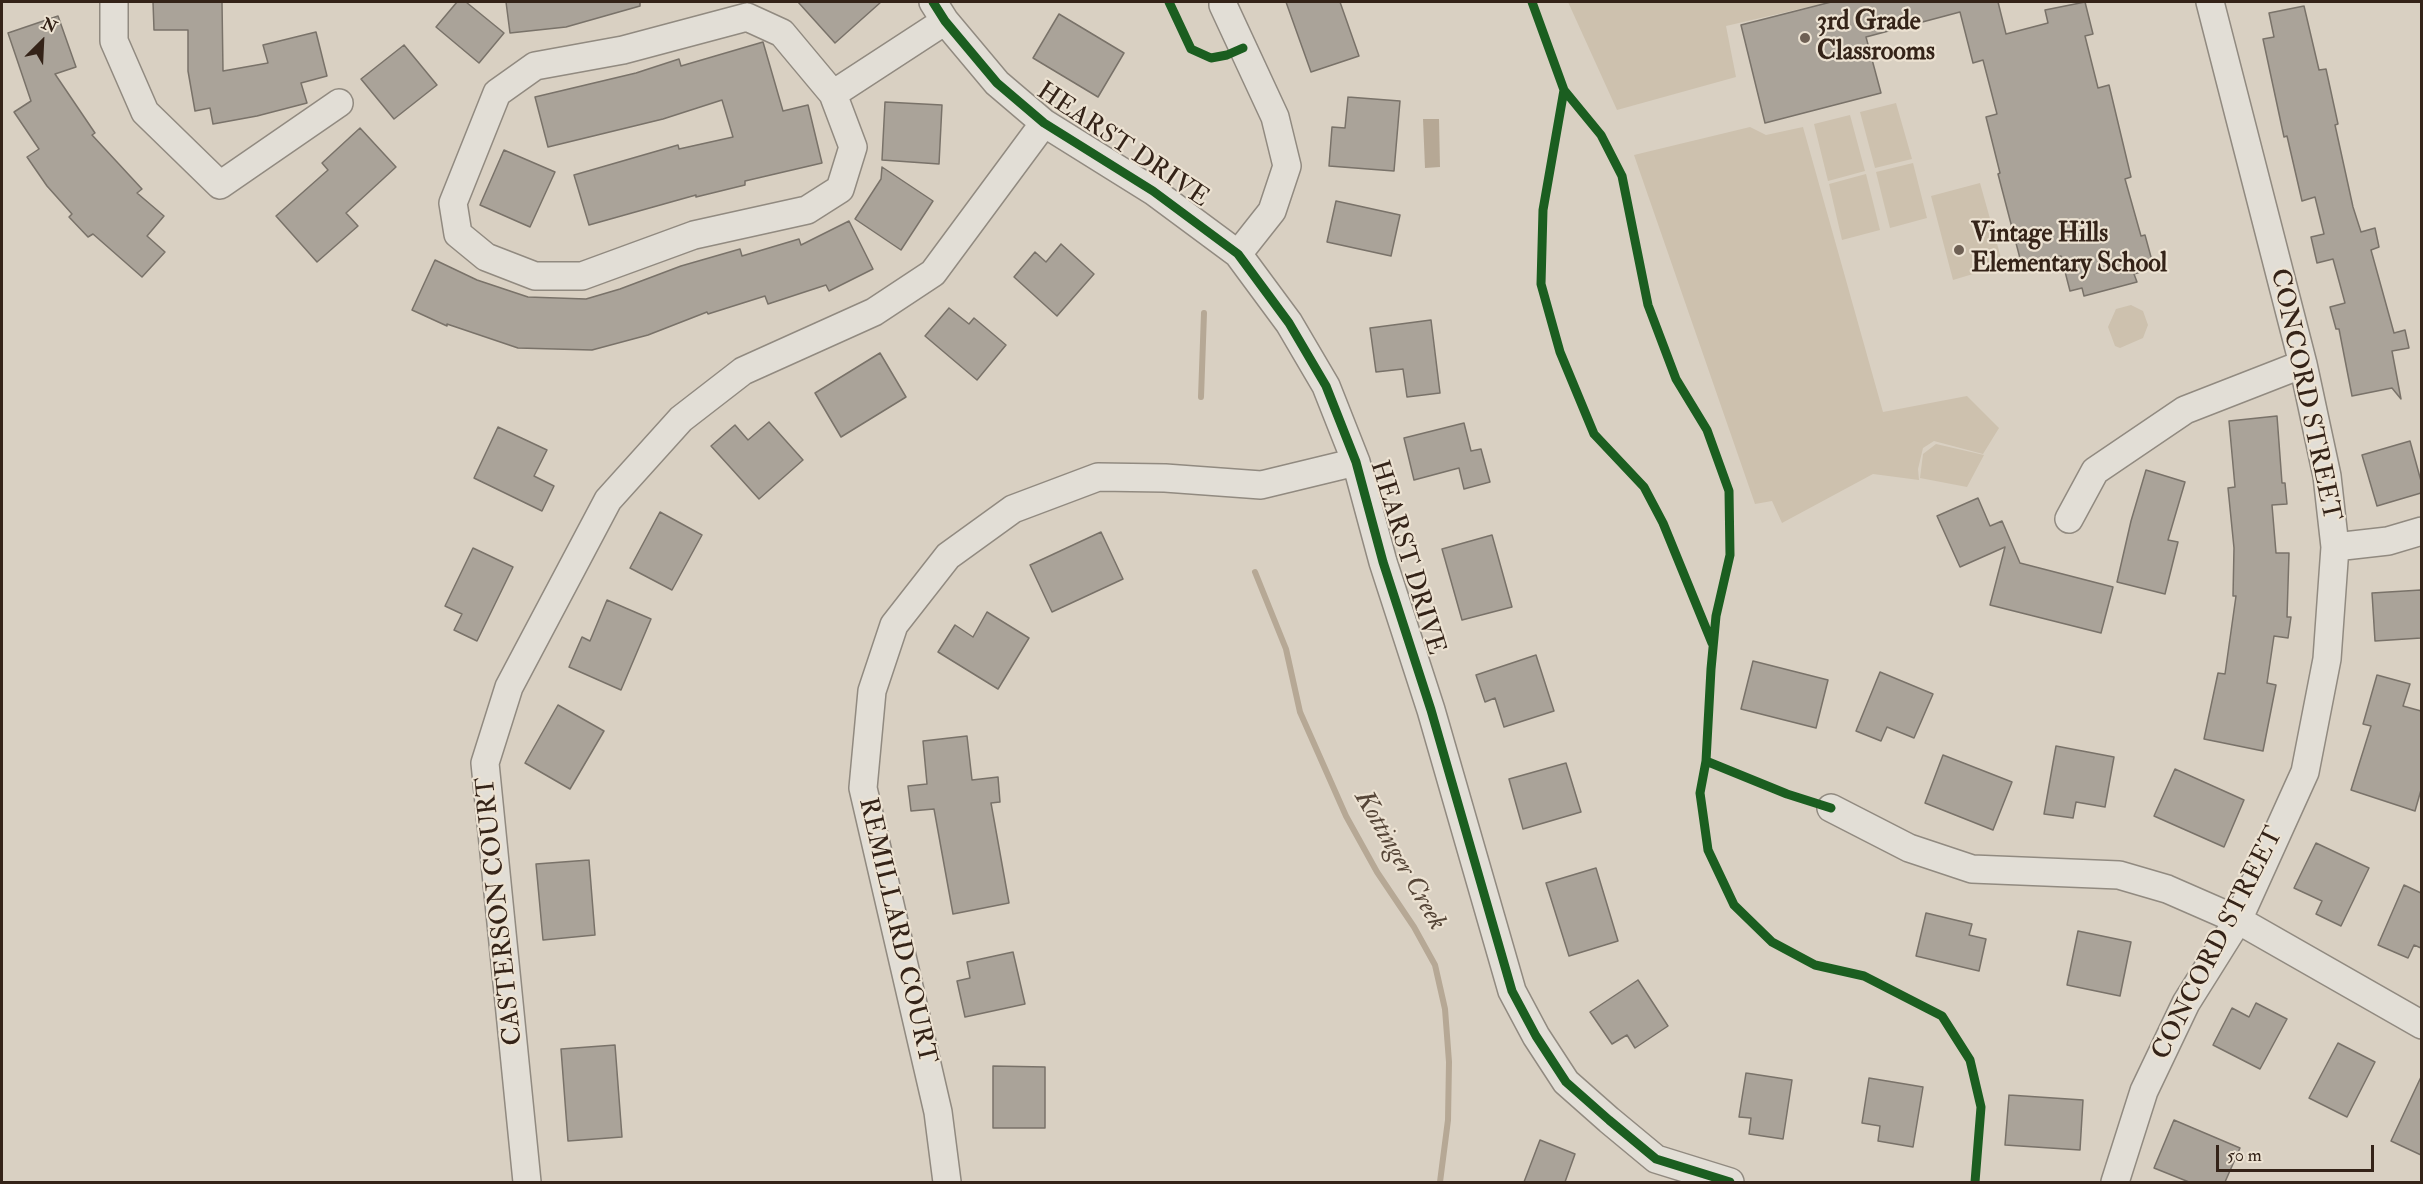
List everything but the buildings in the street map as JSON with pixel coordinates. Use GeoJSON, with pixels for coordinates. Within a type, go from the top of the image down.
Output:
{"type":"FeatureCollection","features":[{"type":"Feature","properties":{"kind":"street"},"geometry":{"type":"LineString","coordinates":[[114,2],[114,41],[145,112],[220,184],[339,103]]}},
{"type":"Feature","properties":{"kind":"street","name":"CONCORD STREET"},"geometry":{"type":"LineString","coordinates":[[2115,1182],[2144,1091],[2186,1003],[2238,920],[2305,772],[2327,659],[2335,547],[2327,476],[2303,364],[2210,2]]}},
{"type":"Feature","properties":{"kind":"street"},"geometry":{"type":"LineString","coordinates":[[1223,5],[1275,117],[1287,166],[1272,211],[1238,254]]}},
{"type":"Feature","properties":{"kind":"street"},"geometry":{"type":"LineString","coordinates":[[833,94],[939,11]]}},
{"type":"Feature","properties":{"kind":"street","name":"HEARST DRIVE"},"geometry":{"type":"LineString","coordinates":[[939,11],[997,83],[1044,123],[1153,190],[1238,254],[1289,323],[1326,386],[1356,462],[1383,562],[1431,711],[1512,991],[1536,1036],[1566,1082],[1653,1171],[1730,1182]]}},
{"type":"Feature","properties":{"kind":"street"},"geometry":{"type":"LineString","coordinates":[[747,17],[782,33],[833,94],[854,147],[840,189],[807,210],[694,235],[582,276],[535,276],[486,257],[458,234],[453,203],[497,93],[535,66],[623,50],[747,17]]}},
{"type":"Feature","properties":{"kind":"street","name":"CASTERSON COURT"},"geometry":{"type":"LineString","coordinates":[[528,1182],[485,763],[508,687],[608,500],[681,418],[743,371],[874,312],[933,273],[1044,123]]}},
{"type":"Feature","properties":{"kind":"street"},"geometry":{"type":"LineString","coordinates":[[2069,519],[2095,471],[2185,410],[2303,364]]}},
{"type":"Feature","properties":{"kind":"street","name":"REMILLARD COURT"},"geometry":{"type":"LineString","coordinates":[[947,1182],[938,1112],[863,788],[872,691],[894,625],[948,556],[957,549],[1013,509],[1098,477],[1165,478],[1261,485],[1356,462]]}},
{"type":"Feature","properties":{"kind":"street"},"geometry":{"type":"LineString","coordinates":[[2335,547],[2388,541],[2421,531]]}},
{"type":"Feature","properties":{"kind":"street"},"geometry":{"type":"LineString","coordinates":[[1831,808],[1909,848],[1972,868],[2119,875],[2167,889],[2238,920],[2421,1025]]}},
{"type":"Feature","properties":{"kind":"shaded area"},"geometry":{"type":"Polygon","coordinates":[[[1568,2],[1830,2],[1726,26],[1736,77],[1617,110],[1568,2]]]}},
{"type":"Feature","properties":{"kind":"shaded area"},"geometry":{"type":"Polygon","coordinates":[[[1896,103],[1912,159],[1875,168],[1860,112],[1896,103]]]}},
{"type":"Feature","properties":{"kind":"shaded area"},"geometry":{"type":"Polygon","coordinates":[[[1850,115],[1865,171],[1828,181],[1814,124],[1850,115]]]}},
{"type":"Feature","properties":{"kind":"shaded area"},"geometry":{"type":"Polygon","coordinates":[[[1423,119],[1439,119],[1440,167],[1425,168],[1423,119]]]}},
{"type":"Feature","properties":{"kind":"shaded area"},"geometry":{"type":"Polygon","coordinates":[[[1750,127],[1766,135],[1803,127],[1883,412],[1967,396],[1999,428],[1983,454],[1934,441],[1923,448],[1918,469],[1919,480],[1873,474],[1782,523],[1772,501],[1755,504],[1634,155],[1750,127]]]}},
{"type":"Feature","properties":{"kind":"shaded area"},"geometry":{"type":"Polygon","coordinates":[[[1913,163],[1927,218],[1890,228],[1876,172],[1913,163]]]}},
{"type":"Feature","properties":{"kind":"shaded area"},"geometry":{"type":"Polygon","coordinates":[[[1866,174],[1880,230],[1842,240],[1829,184],[1866,174]]]}},
{"type":"Feature","properties":{"kind":"shaded area"},"geometry":{"type":"Polygon","coordinates":[[[1980,183],[2003,265],[1953,280],[1931,196],[1980,183]]]}},
{"type":"Feature","properties":{"kind":"shaded area"},"geometry":{"type":"Polygon","coordinates":[[[2131,305],[2143,311],[2148,325],[2143,338],[2120,348],[2115,346],[2108,327],[2116,309],[2131,305]]]}},
{"type":"Feature","properties":{"kind":"shaded area"},"geometry":{"type":"Polygon","coordinates":[[[1936,444],[1984,455],[1967,487],[1920,478],[1923,454],[1936,444]]]}},
{"type":"Feature","properties":{"kind":"waterway","name":"Kottinger Creek"},"geometry":{"type":"LineString","coordinates":[[1201,397],[1204,313]]}},
{"type":"Feature","properties":{"kind":"waterway","name":"Kottinger Creek"},"geometry":{"type":"LineString","coordinates":[[1255,572],[1286,649],[1300,712],[1346,816],[1377,872],[1414,927],[1435,965],[1445,1009],[1449,1062],[1448,1120],[1440,1182]]}},
{"type":"Feature","properties":{"kind":"cycle path"},"geometry":{"type":"LineString","coordinates":[[933,2],[945,21],[997,83],[1044,123],[1153,191],[1238,254],[1289,323],[1326,386],[1356,462],[1383,562],[1431,710],[1512,991],[1536,1036],[1566,1082],[1609,1120],[1656,1159],[1730,1182]]}},
{"type":"Feature","properties":{"kind":"cycle path"},"geometry":{"type":"LineString","coordinates":[[1169,2],[1191,49],[1211,58],[1227,55],[1243,48]]}},
{"type":"Feature","properties":{"kind":"cycle path"},"geometry":{"type":"LineString","coordinates":[[1532,2],[1564,90],[1601,135],[1622,176],[1648,305],[1676,379],[1707,430],[1729,491],[1730,555],[1716,616],[1706,761],[1700,793],[1708,850],[1734,905],[1772,942],[1815,965],[1864,976],[1942,1016],[1970,1060],[1981,1107],[1975,1182]]}},
{"type":"Feature","properties":{"kind":"cycle path"},"geometry":{"type":"LineString","coordinates":[[1564,90],[1543,210],[1541,284],[1560,352],[1594,434],[1644,487],[1663,523],[1712,643]]}},
{"type":"Feature","properties":{"kind":"cycle path"},"geometry":{"type":"LineString","coordinates":[[1706,761],[1787,794],[1831,808]]}},
{"type":"Feature","properties":{"kind":"place","name":"3rd Grade Classrooms"},"geometry":{"type":"Point","coordinates":[1805,38]}},
{"type":"Feature","properties":{"kind":"place","name":"Vintage Hills Elementary School"},"geometry":{"type":"Point","coordinates":[1959,250]}}]}
